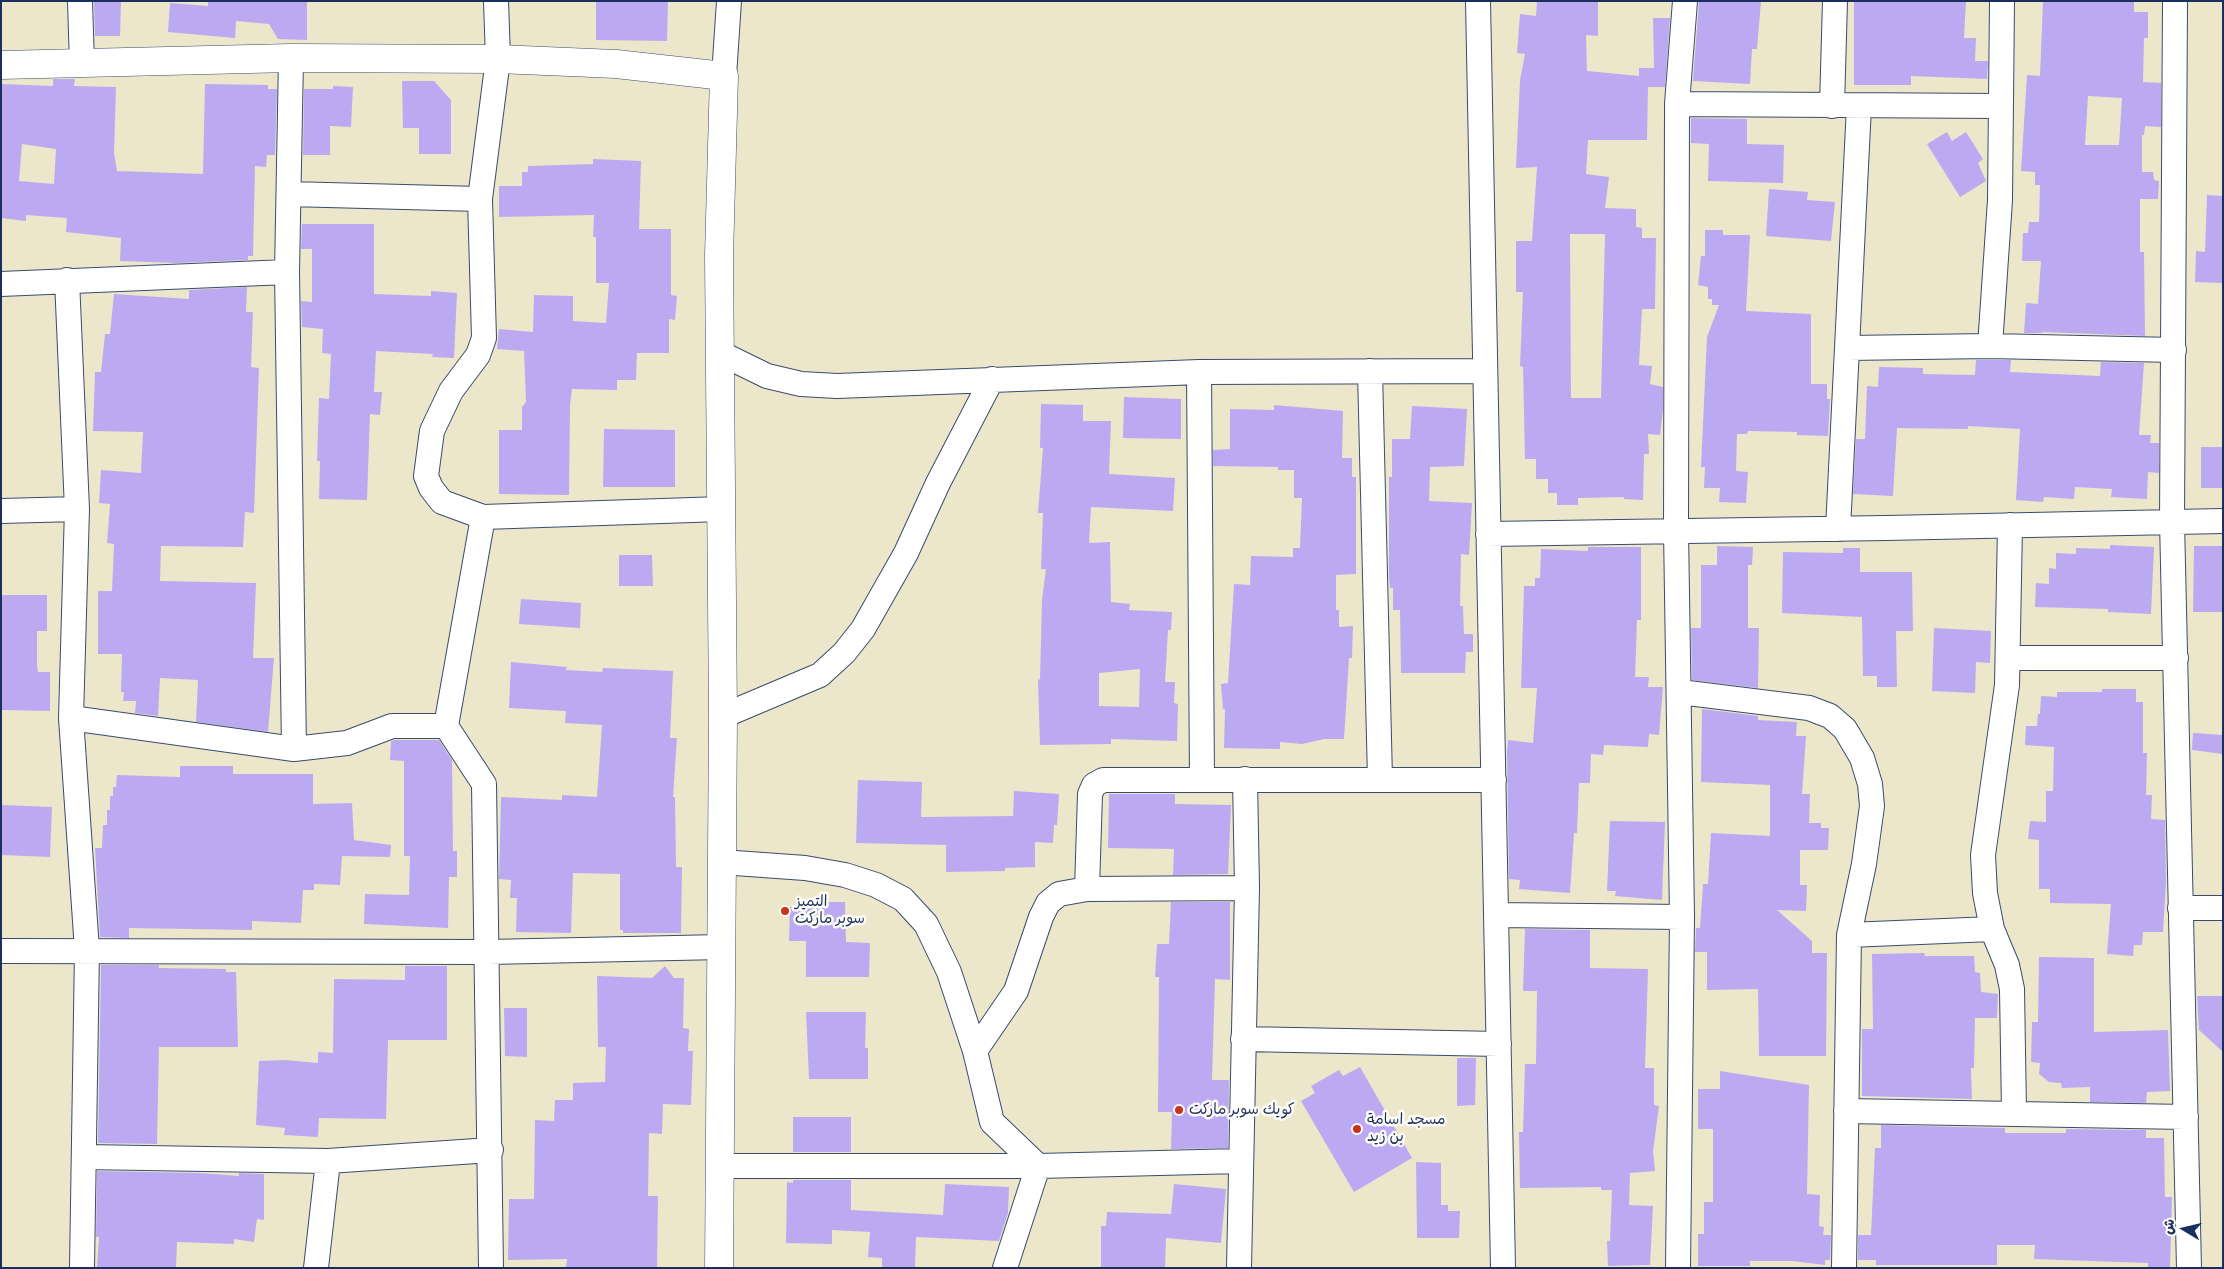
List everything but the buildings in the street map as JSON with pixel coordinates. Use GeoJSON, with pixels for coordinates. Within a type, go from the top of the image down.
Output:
{"type":"FeatureCollection","features":[{"type":"Feature","properties":{"kind":"street"},"geometry":{"type":"LineString","coordinates":[[80,1],[82,64]]}},
{"type":"Feature","properties":{"kind":"street"},"geometry":{"type":"LineString","coordinates":[[496,1],[498,59],[480,199],[484,338],[478,355],[452,391],[435,424],[426,476],[431,488],[442,502],[482,517],[722,509]]}},
{"type":"Feature","properties":{"kind":"street"},"geometry":{"type":"LineString","coordinates":[[719,1268],[723,716],[719,256],[724,76],[729,1]]}},
{"type":"Feature","properties":{"kind":"street"},"geometry":{"type":"LineString","coordinates":[[1478,1],[1503,1268]]}},
{"type":"Feature","properties":{"kind":"street"},"geometry":{"type":"LineString","coordinates":[[1678,1268],[1682,917],[1676,530],[1677,104],[1685,1]]}},
{"type":"Feature","properties":{"kind":"street"},"geometry":{"type":"LineString","coordinates":[[1832,106],[1835,1]]}},
{"type":"Feature","properties":{"kind":"street"},"geometry":{"type":"LineString","coordinates":[[1990,346],[2000,200],[1999,106],[2002,1]]}},
{"type":"Feature","properties":{"kind":"street"},"geometry":{"type":"LineString","coordinates":[[2175,1],[2172,521],[2188,1268]]}},
{"type":"Feature","properties":{"kind":"street"},"geometry":{"type":"LineString","coordinates":[[291,58],[287,272],[294,749]]}},
{"type":"Feature","properties":{"kind":"street"},"geometry":{"type":"LineString","coordinates":[[1,65],[291,58],[498,59],[616,64],[724,76]]}},
{"type":"Feature","properties":{"kind":"street"},"geometry":{"type":"LineString","coordinates":[[1677,104],[1999,106]]}},
{"type":"Feature","properties":{"kind":"street"},"geometry":{"type":"LineString","coordinates":[[1838,529],[1859,106]]}},
{"type":"Feature","properties":{"kind":"street"},"geometry":{"type":"LineString","coordinates":[[289,194],[480,199]]}},
{"type":"Feature","properties":{"kind":"street"},"geometry":{"type":"LineString","coordinates":[[1,284],[287,272]]}},
{"type":"Feature","properties":{"kind":"street"},"geometry":{"type":"LineString","coordinates":[[67,280],[77,509],[72,718],[87,950],[82,1268]]}},
{"type":"Feature","properties":{"kind":"street"},"geometry":{"type":"LineString","coordinates":[[1847,348],[1990,346],[2174,350]]}},
{"type":"Feature","properties":{"kind":"street"},"geometry":{"type":"LineString","coordinates":[[720,353],[767,376],[800,384],[837,386],[1199,372],[1485,370]]}},
{"type":"Feature","properties":{"kind":"street"},"geometry":{"type":"LineString","coordinates":[[1370,371],[1380,779]]}},
{"type":"Feature","properties":{"kind":"street"},"geometry":{"type":"LineString","coordinates":[[1199,372],[1202,779]]}},
{"type":"Feature","properties":{"kind":"street"},"geometry":{"type":"LineString","coordinates":[[723,716],[820,675],[844,653],[863,629],[906,553],[938,484],[992,379]]}},
{"type":"Feature","properties":{"kind":"street"},"geometry":{"type":"LineString","coordinates":[[1,511],[77,509]]}},
{"type":"Feature","properties":{"kind":"street"},"geometry":{"type":"LineString","coordinates":[[482,517],[446,726],[484,784],[491,1150],[491,1268]]}},
{"type":"Feature","properties":{"kind":"street"},"geometry":{"type":"LineString","coordinates":[[1488,534],[2223,521]]}},
{"type":"Feature","properties":{"kind":"street"},"geometry":{"type":"LineString","coordinates":[[2010,525],[2009,658],[2003,722],[1983,855],[1985,893],[1992,929],[2008,965],[2012,990],[2014,1112]]}},
{"type":"Feature","properties":{"kind":"street"},"geometry":{"type":"LineString","coordinates":[[2009,658],[2176,658]]}},
{"type":"Feature","properties":{"kind":"street"},"geometry":{"type":"LineString","coordinates":[[1680,692],[1809,708],[1830,716],[1845,729],[1862,758],[1870,784],[1872,806],[1864,864],[1850,935],[1844,1268]]}},
{"type":"Feature","properties":{"kind":"street"},"geometry":{"type":"LineString","coordinates":[[72,718],[294,749],[347,743],[392,726],[446,726]]}},
{"type":"Feature","properties":{"kind":"street"},"geometry":{"type":"LineString","coordinates":[[1239,1268],[1242,1039],[1247,888],[1245,779]]}},
{"type":"Feature","properties":{"kind":"street"},"geometry":{"type":"LineString","coordinates":[[1087,889],[1090,794],[1094,785],[1103,780],[1494,780]]}},
{"type":"Feature","properties":{"kind":"street"},"geometry":{"type":"LineString","coordinates":[[721,862],[805,868],[845,875],[876,885],[902,899],[926,924],[950,972],[975,1051],[992,1122],[1038,1166]]}},
{"type":"Feature","properties":{"kind":"street"},"geometry":{"type":"LineString","coordinates":[[975,1051],[1016,990],[1048,903],[1059,894],[1087,889],[1247,888]]}},
{"type":"Feature","properties":{"kind":"street"},"geometry":{"type":"LineString","coordinates":[[2180,908],[2223,908]]}},
{"type":"Feature","properties":{"kind":"street"},"geometry":{"type":"LineString","coordinates":[[1496,915],[1682,917]]}},
{"type":"Feature","properties":{"kind":"street"},"geometry":{"type":"LineString","coordinates":[[1850,935],[1992,929]]}},
{"type":"Feature","properties":{"kind":"street"},"geometry":{"type":"LineString","coordinates":[[1,951],[488,952],[722,947]]}},
{"type":"Feature","properties":{"kind":"street"},"geometry":{"type":"LineString","coordinates":[[1242,1039],[1499,1044]]}},
{"type":"Feature","properties":{"kind":"street"},"geometry":{"type":"LineString","coordinates":[[1846,1111],[2186,1116]]}},
{"type":"Feature","properties":{"kind":"street"},"geometry":{"type":"LineString","coordinates":[[85,1157],[328,1161],[491,1150]]}},
{"type":"Feature","properties":{"kind":"street"},"geometry":{"type":"LineString","coordinates":[[316,1268],[328,1161]]}},
{"type":"Feature","properties":{"kind":"street"},"geometry":{"type":"LineString","coordinates":[[721,1166],[1038,1166],[1240,1161]]}},
{"type":"Feature","properties":{"kind":"street"},"geometry":{"type":"LineString","coordinates":[[1006,1268],[1038,1166]]}},
{"type":"Feature","properties":{"kind":"place","name":"التميز سوبر ماركت"},"geometry":{"type":"Point","coordinates":[785,911]}},
{"type":"Feature","properties":{"kind":"place","name":"كويك سوبر ماركت"},"geometry":{"type":"Point","coordinates":[1179,1110]}},
{"type":"Feature","properties":{"kind":"place","name":"مسجد اسامة بن زيد"},"geometry":{"type":"Point","coordinates":[1357,1129]}}]}
